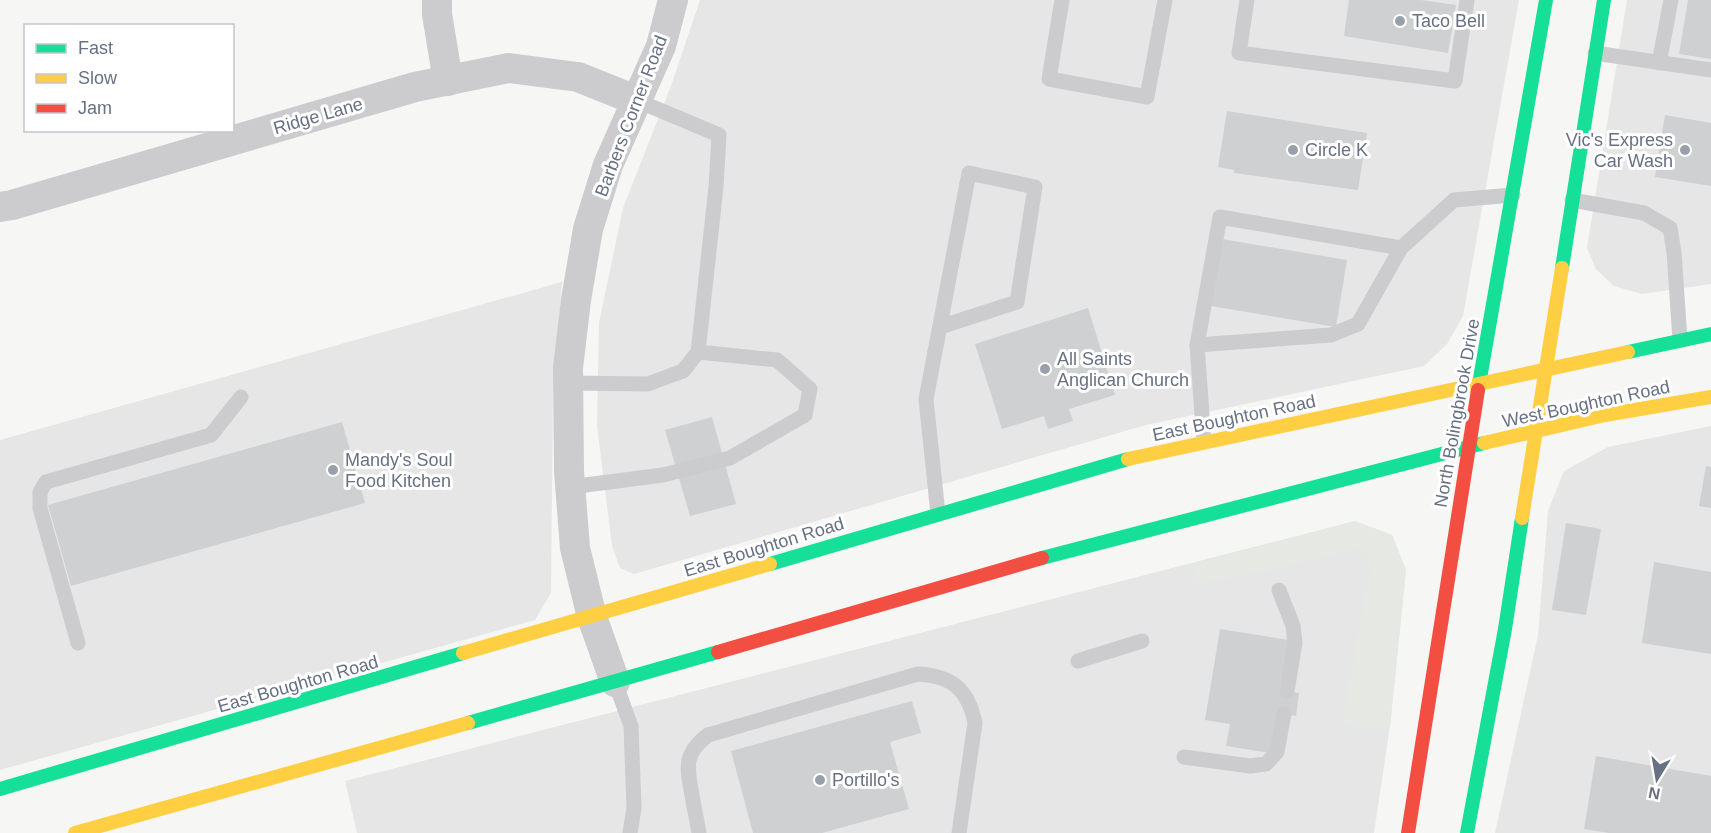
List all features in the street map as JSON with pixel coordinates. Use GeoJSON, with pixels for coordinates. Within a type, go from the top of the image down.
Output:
{"type":"FeatureCollection","features":[{"type":"Feature","properties":{"kind":"main road","name":"North Bolingbrook Drive"},"geometry":{"type":"LineString","coordinates":[[1408,833],[1468,447],[1481,384],[1546,0]]}},
{"type":"Feature","properties":{"kind":"main road"},"geometry":{"type":"LineString","coordinates":[[1467,833],[1504,629],[1604,0]]}},
{"type":"Feature","properties":{"kind":"main road"},"geometry":{"type":"LineString","coordinates":[[1546,368],[1711,334]]}},
{"type":"Feature","properties":{"kind":"main road","name":"East Boughton Road"},"geometry":{"type":"LineString","coordinates":[[0,789],[1142,455],[1481,384],[1546,368]]}},
{"type":"Feature","properties":{"kind":"main road","name":"West Boughton Road"},"geometry":{"type":"LineString","coordinates":[[1468,447],[1605,415],[1711,397]]}},
{"type":"Feature","properties":{"kind":"main road"},"geometry":{"type":"LineString","coordinates":[[75,833],[116,828],[1054,554],[1468,447]]}},
{"type":"Feature","properties":{"kind":"street"},"geometry":{"type":"LineString","coordinates":[[437,0],[437,14],[448,81]]}},
{"type":"Feature","properties":{"kind":"street","name":"Barbers Corner Road"},"geometry":{"type":"LineString","coordinates":[[615,682],[592,617],[575,548],[570,487],[568,383],[576,300],[588,229],[608,165],[661,46],[673,0]]}},
{"type":"Feature","properties":{"kind":"street","name":"Ridge Lane"},"geometry":{"type":"LineString","coordinates":[[0,207],[12,206],[415,87],[509,68],[578,76],[638,101]]}},
{"type":"Feature","properties":{"kind":"lane"},"geometry":{"type":"LineString","coordinates":[[1062,0],[1048,79],[1147,97],[1165,0]]}},
{"type":"Feature","properties":{"kind":"lane"},"geometry":{"type":"LineString","coordinates":[[1247,0],[1239,53],[1455,81],[1467,0]]}},
{"type":"Feature","properties":{"kind":"lane"},"geometry":{"type":"LineString","coordinates":[[1659,63],[1671,0]]}},
{"type":"Feature","properties":{"kind":"lane"},"geometry":{"type":"LineString","coordinates":[[1595,53],[1711,70]]}},
{"type":"Feature","properties":{"kind":"lane"},"geometry":{"type":"LineString","coordinates":[[568,383],[648,384],[683,371],[698,352],[717,187],[718,135],[638,101]]}},
{"type":"Feature","properties":{"kind":"lane"},"geometry":{"type":"LineString","coordinates":[[938,514],[926,399],[969,173],[1035,187],[1017,302],[940,327]]}},
{"type":"Feature","properties":{"kind":"lane"},"geometry":{"type":"LineString","coordinates":[[1197,345],[1331,335],[1358,324],[1401,248],[1454,200],[1513,195]]}},
{"type":"Feature","properties":{"kind":"lane"},"geometry":{"type":"LineString","coordinates":[[1572,200],[1644,213],[1670,228],[1674,252],[1680,340]]}},
{"type":"Feature","properties":{"kind":"lane"},"geometry":{"type":"LineString","coordinates":[[1204,442],[1197,345],[1220,217],[1401,248]]}},
{"type":"Feature","properties":{"kind":"lane"},"geometry":{"type":"LineString","coordinates":[[570,487],[663,475],[730,458],[805,415],[810,389],[777,360],[698,352]]}},
{"type":"Feature","properties":{"kind":"lane"},"geometry":{"type":"LineString","coordinates":[[78,643],[40,508],[40,492],[46,482],[211,435],[241,397]]}},
{"type":"Feature","properties":{"kind":"lane"},"geometry":{"type":"LineString","coordinates":[[1279,590],[1293,626],[1295,643],[1287,692]]}},
{"type":"Feature","properties":{"kind":"lane"},"geometry":{"type":"LineString","coordinates":[[1078,661],[1142,641]]}},
{"type":"Feature","properties":{"kind":"lane"},"geometry":{"type":"LineString","coordinates":[[699,833],[687,774],[687,762],[698,742],[708,735],[918,674],[935,675],[950,681],[963,692],[971,706],[975,723],[959,833]]}},
{"type":"Feature","properties":{"kind":"lane","name":"Barbers Corner Road"},"geometry":{"type":"LineString","coordinates":[[615,682],[631,726],[634,808],[630,833]]}},
{"type":"Feature","properties":{"kind":"lane"},"geometry":{"type":"LineString","coordinates":[[1184,756],[1250,766],[1266,764],[1277,752],[1284,714]]}},
{"type":"Feature","properties":{"kind":"shaded area"},"geometry":{"type":"Polygon","coordinates":[[[700,0],[1519,0],[1463,316],[1447,344],[1424,366],[1146,425],[634,574],[620,568],[612,546],[597,426],[599,323],[623,208],[671,86],[700,0]]]}},
{"type":"Feature","properties":{"kind":"shaded area"},"geometry":{"type":"Polygon","coordinates":[[[1627,0],[1711,0],[1711,284],[1642,294],[1614,286],[1596,269],[1587,248],[1627,0]]]}},
{"type":"Feature","properties":{"kind":"shaded area"},"geometry":{"type":"Polygon","coordinates":[[[562,282],[553,397],[551,593],[535,620],[0,770],[0,440],[562,282]]]}},
{"type":"Feature","properties":{"kind":"shaded area"},"geometry":{"type":"Polygon","coordinates":[[[1711,426],[1711,833],[1495,833],[1538,635],[1548,511],[1564,471],[1608,447],[1711,426]]]}},
{"type":"Feature","properties":{"kind":"shaded area"},"geometry":{"type":"Polygon","coordinates":[[[1355,521],[1392,535],[1406,570],[1390,726],[1374,833],[357,833],[345,781],[1355,521]]]}},
{"type":"Feature","properties":{"kind":"shaded area"},"geometry":{"type":"Polygon","coordinates":[[[1355,521],[1392,535],[1406,570],[1390,726],[1358,728],[1347,724],[1343,717],[1370,569],[1367,554],[1357,549],[1192,586],[1196,563],[1355,521]]]}},
{"type":"Feature","properties":{"kind":"building","name":"Taco Bell"},"geometry":{"type":"Polygon","coordinates":[[[1349,0],[1421,0],[1456,5],[1448,53],[1344,36],[1349,0]]]}},
{"type":"Feature","properties":{"kind":"building"},"geometry":{"type":"Polygon","coordinates":[[[1688,0],[1711,0],[1711,59],[1679,54],[1688,0]]]}},
{"type":"Feature","properties":{"kind":"building","name":"Circle K"},"geometry":{"type":"Polygon","coordinates":[[[1227,111],[1367,133],[1358,190],[1234,173],[1234,170],[1218,167],[1227,111]]]}},
{"type":"Feature","properties":{"kind":"building","name":"Vic's Express Car Wash"},"geometry":{"type":"Polygon","coordinates":[[[1665,115],[1711,123],[1711,186],[1655,177],[1665,115]]]}},
{"type":"Feature","properties":{"kind":"building"},"geometry":{"type":"Polygon","coordinates":[[[1222,239],[1347,260],[1336,327],[1211,306],[1222,239]]]}},
{"type":"Feature","properties":{"kind":"building","name":"All Saints Anglican Church"},"geometry":{"type":"Polygon","coordinates":[[[1088,308],[1115,395],[1069,409],[1073,421],[1048,429],[1044,416],[1002,429],[975,344],[1088,308]]]}},
{"type":"Feature","properties":{"kind":"building"},"geometry":{"type":"Polygon","coordinates":[[[712,417],[736,504],[690,516],[665,430],[712,417]]]}},
{"type":"Feature","properties":{"kind":"building"},"geometry":{"type":"Polygon","coordinates":[[[342,422],[365,503],[71,586],[48,505],[342,422]]]}},
{"type":"Feature","properties":{"kind":"building"},"geometry":{"type":"Polygon","coordinates":[[[1706,466],[1711,467],[1711,508],[1699,506],[1706,466]]]}},
{"type":"Feature","properties":{"kind":"building"},"geometry":{"type":"Polygon","coordinates":[[[1566,523],[1601,529],[1586,615],[1552,610],[1566,523]]]}},
{"type":"Feature","properties":{"kind":"building"},"geometry":{"type":"Polygon","coordinates":[[[1654,562],[1711,572],[1711,654],[1642,643],[1654,562]]]}},
{"type":"Feature","properties":{"kind":"building"},"geometry":{"type":"Polygon","coordinates":[[[1220,629],[1289,640],[1280,690],[1299,693],[1296,716],[1277,713],[1270,753],[1226,746],[1230,724],[1205,720],[1220,629]]]}},
{"type":"Feature","properties":{"kind":"building","name":"Portillo's"},"geometry":{"type":"Polygon","coordinates":[[[912,701],[921,733],[890,742],[909,809],[822,833],[753,833],[731,751],[912,701]]]}},
{"type":"Feature","properties":{"kind":"building"},"geometry":{"type":"Polygon","coordinates":[[[1596,756],[1711,776],[1711,833],[1609,833],[1584,829],[1596,756]]]}},
{"type":"Feature","properties":{"kind":"traffic: fast"},"geometry":{"type":"LineString","coordinates":[[1478,390],[1546,0]]}},
{"type":"Feature","properties":{"kind":"traffic: fast"},"geometry":{"type":"LineString","coordinates":[[1562,268],[1604,0]]}},
{"type":"Feature","properties":{"kind":"traffic: fast"},"geometry":{"type":"LineString","coordinates":[[1628,352],[1711,334]]}},
{"type":"Feature","properties":{"kind":"traffic: fast"},"geometry":{"type":"LineString","coordinates":[[1042,558],[1484,443]]}},
{"type":"Feature","properties":{"kind":"traffic: fast"},"geometry":{"type":"LineString","coordinates":[[770,564],[1128,459]]}},
{"type":"Feature","properties":{"kind":"traffic: fast"},"geometry":{"type":"LineString","coordinates":[[1467,833],[1505,629],[1522,518]]}},
{"type":"Feature","properties":{"kind":"traffic: fast"},"geometry":{"type":"LineString","coordinates":[[468,723],[718,652]]}},
{"type":"Feature","properties":{"kind":"traffic: fast"},"geometry":{"type":"LineString","coordinates":[[0,789],[463,653]]}},
{"type":"Feature","properties":{"kind":"traffic: slow"},"geometry":{"type":"LineString","coordinates":[[1522,518],[1562,268]]}},
{"type":"Feature","properties":{"kind":"traffic: slow"},"geometry":{"type":"LineString","coordinates":[[1128,459],[1628,352]]}},
{"type":"Feature","properties":{"kind":"traffic: slow"},"geometry":{"type":"LineString","coordinates":[[1484,443],[1605,415],[1711,397]]}},
{"type":"Feature","properties":{"kind":"traffic: slow"},"geometry":{"type":"LineString","coordinates":[[463,653],[770,564]]}},
{"type":"Feature","properties":{"kind":"traffic: slow"},"geometry":{"type":"LineString","coordinates":[[75,833],[468,723]]}},
{"type":"Feature","properties":{"kind":"traffic: jam"},"geometry":{"type":"LineString","coordinates":[[1408,833],[1478,390]]}},
{"type":"Feature","properties":{"kind":"traffic: jam"},"geometry":{"type":"LineString","coordinates":[[718,652],[1042,558]]}},
{"type":"Feature","properties":{"kind":"place","name":"Taco Bell"},"geometry":{"type":"Point","coordinates":[1400,21]}},
{"type":"Feature","properties":{"kind":"place","name":"Circle K"},"geometry":{"type":"Point","coordinates":[1293,150]}},
{"type":"Feature","properties":{"kind":"place","name":"Vic's Express Car Wash"},"geometry":{"type":"Point","coordinates":[1685,150]}},
{"type":"Feature","properties":{"kind":"place","name":"All Saints Anglican Church"},"geometry":{"type":"Point","coordinates":[1045,369]}},
{"type":"Feature","properties":{"kind":"place","name":"Mandy's Soul Food Kitchen"},"geometry":{"type":"Point","coordinates":[333,470]}},
{"type":"Feature","properties":{"kind":"place","name":"Portillo's"},"geometry":{"type":"Point","coordinates":[820,780]}}]}
